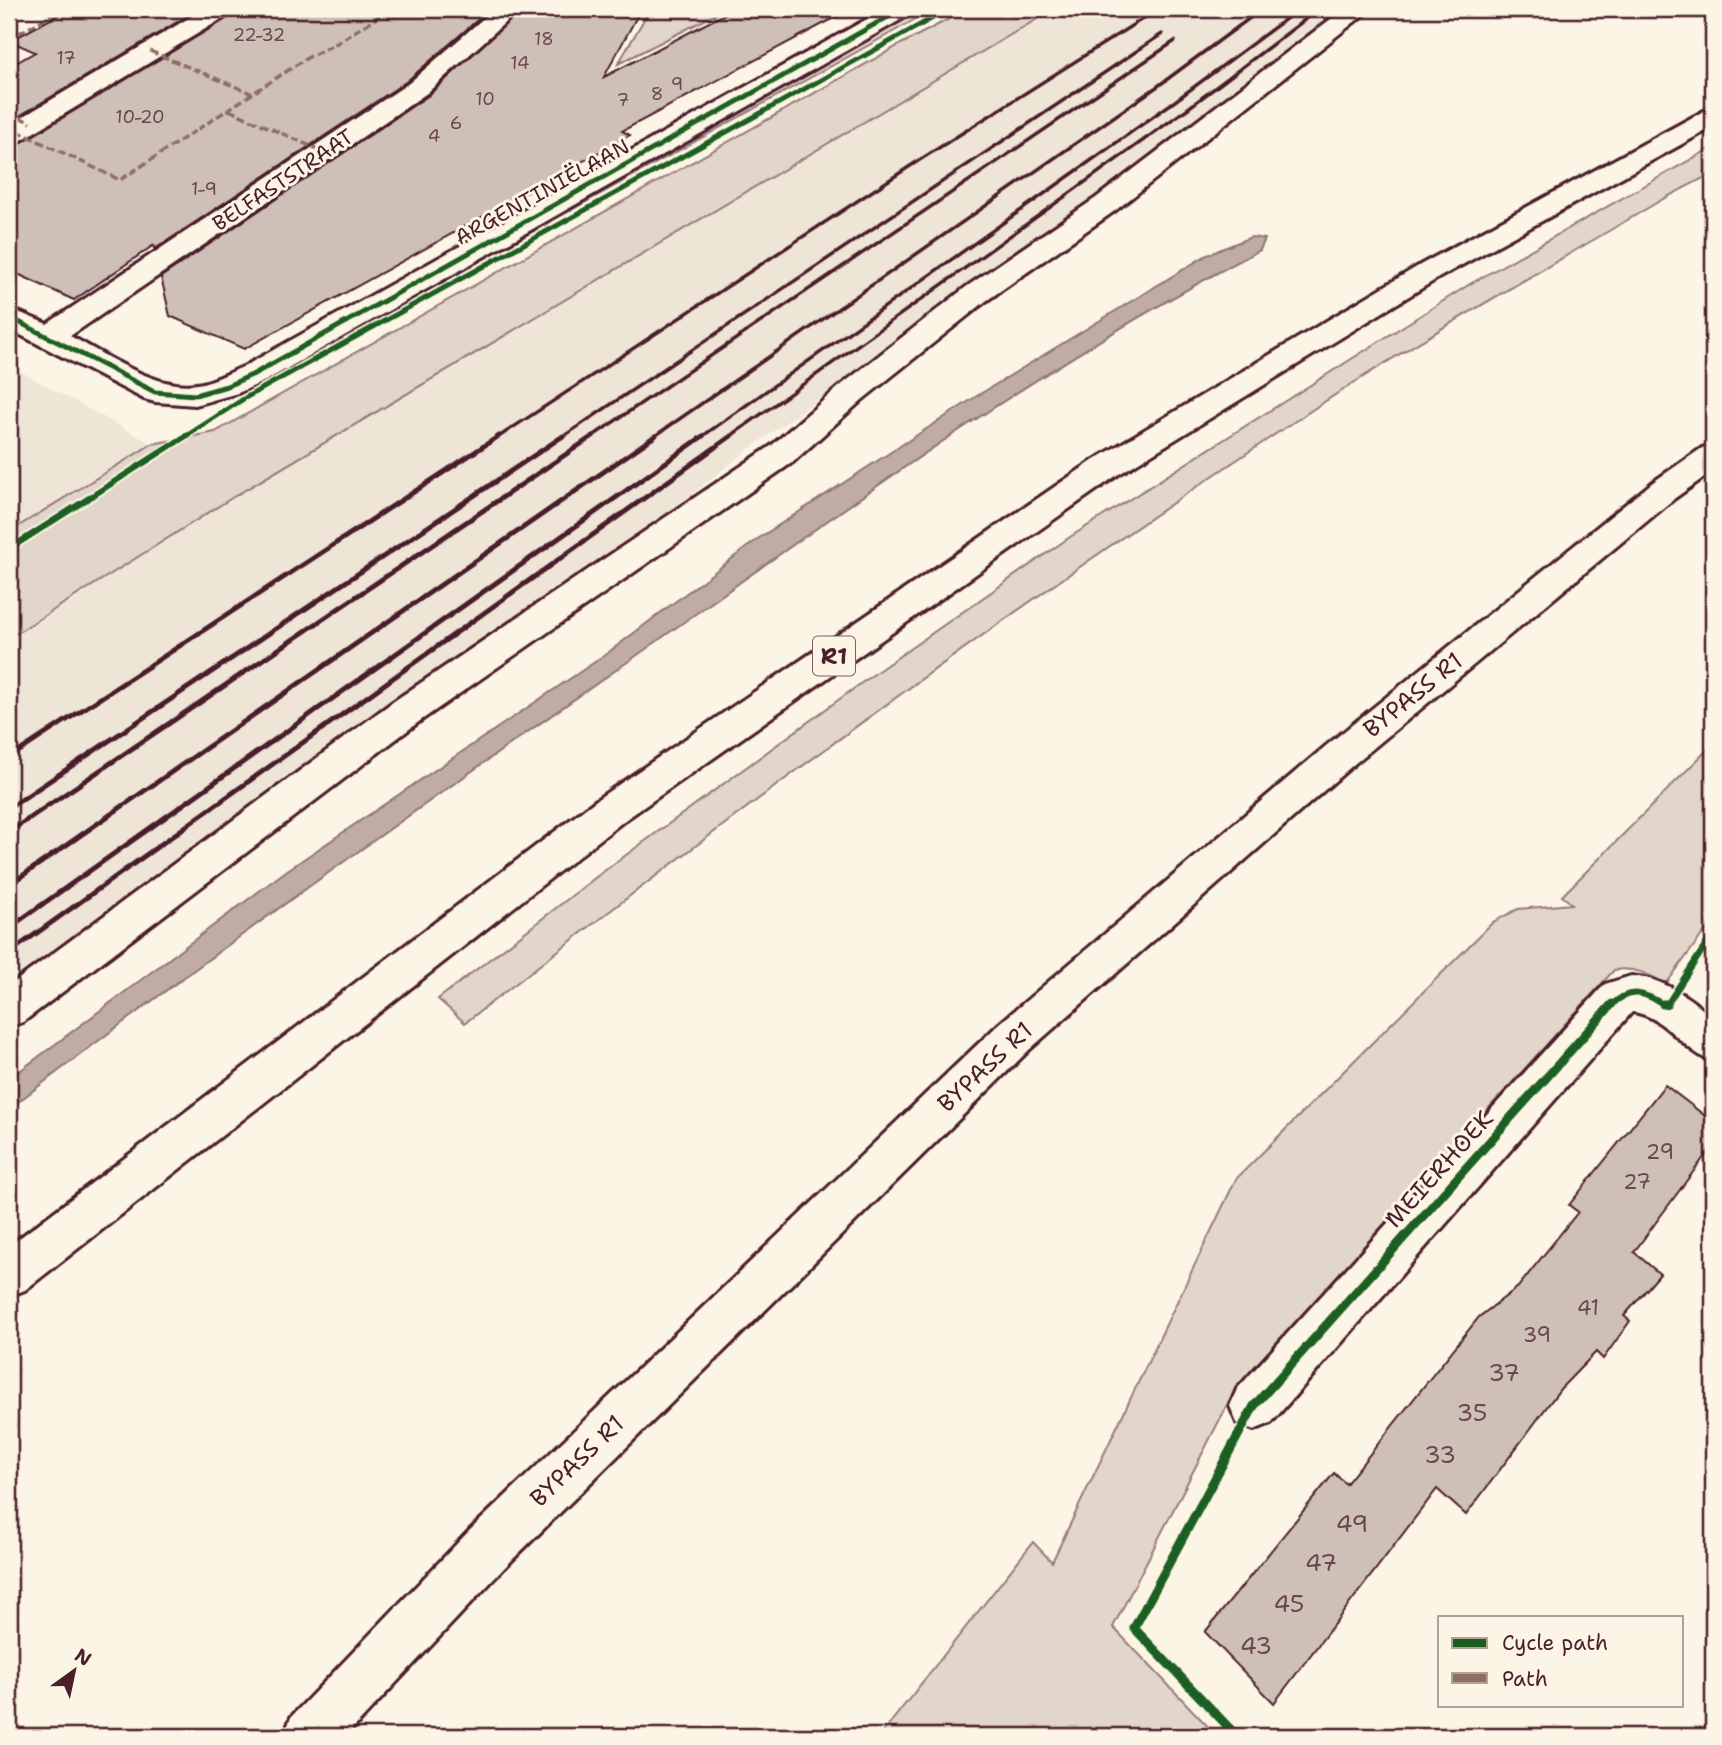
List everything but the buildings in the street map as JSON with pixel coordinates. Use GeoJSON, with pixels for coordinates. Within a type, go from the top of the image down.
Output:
{"type":"FeatureCollection","features":[{"type":"Feature","properties":{"kind":"main road"},"geometry":{"type":"LineString","coordinates":[[9,136],[221,9]]}},
{"type":"Feature","properties":{"kind":"main road","name":"BELFASTSTRAAT"},"geometry":{"type":"LineString","coordinates":[[47,338],[418,88],[508,9]]}},
{"type":"Feature","properties":{"kind":"main road","name":"ARGENTINIËLAAN"},"geometry":{"type":"LineString","coordinates":[[47,338],[155,392],[195,395],[227,386],[254,374],[902,9]]}},
{"type":"Feature","properties":{"kind":"main road"},"geometry":{"type":"LineString","coordinates":[[9,1009],[407,711],[782,454],[851,393],[976,294],[1106,204],[1286,68],[1359,9]]}},
{"type":"Feature","properties":{"kind":"main road","name":"R1"},"geometry":{"type":"LineString","coordinates":[[9,1275],[612,809],[1105,468],[1430,271],[1713,117]]}},
{"type":"Feature","properties":{"kind":"main road"},"geometry":{"type":"LineString","coordinates":[[9,317],[47,338]]}},
{"type":"Feature","properties":{"kind":"main road","name":"BYPASS R1"},"geometry":{"type":"LineString","coordinates":[[310,1736],[487,1549],[1014,1037],[1340,755],[1664,489],[1713,456]]}},
{"type":"Feature","properties":{"kind":"main road","name":"MEIERHOEK"},"geometry":{"type":"LineString","coordinates":[[1254,1406],[1619,997],[1631,991],[1647,994],[1713,1043]]}},
{"type":"Feature","properties":{"kind":"shaded area"},"geometry":{"type":"Polygon","coordinates":[[[650,9],[726,9],[618,64],[650,9]]]}},
{"type":"Feature","properties":{"kind":"shaded area"},"geometry":{"type":"Polygon","coordinates":[[[922,9],[934,9],[281,371],[278,369],[922,9]]]}},
{"type":"Feature","properties":{"kind":"shaded area"},"geometry":{"type":"Polygon","coordinates":[[[968,9],[1054,9],[230,499],[9,638],[9,532],[152,444],[215,432],[903,43],[968,9]]]}},
{"type":"Feature","properties":{"kind":"shaded area"},"geometry":{"type":"Polygon","coordinates":[[[1054,9],[1353,9],[748,450],[206,877],[9,1012],[9,638],[241,492],[1054,9]]]}},
{"type":"Feature","properties":{"kind":"shaded area"},"geometry":{"type":"Polygon","coordinates":[[[1713,147],[1713,173],[1663,199],[1394,358],[1198,486],[879,710],[465,1023],[438,999],[600,874],[878,671],[1070,537],[1470,284],[1713,147]]]}},
{"type":"Feature","properties":{"kind":"shaded area"},"geometry":{"type":"Polygon","coordinates":[[[1251,237],[1265,239],[1260,250],[1100,340],[946,439],[325,875],[9,1109],[9,1079],[286,871],[605,655],[759,538],[980,394],[1207,255],[1251,237]]]}},
{"type":"Feature","properties":{"kind":"shaded area"},"geometry":{"type":"Polygon","coordinates":[[[9,365],[152,444],[9,532],[9,365]]]}},
{"type":"Feature","properties":{"kind":"shaded area"},"geometry":{"type":"Polygon","coordinates":[[[1713,744],[1713,920],[1666,984],[1641,972],[1614,970],[1236,1388],[1113,1627],[1217,1736],[880,1736],[1033,1542],[1052,1562],[1236,1179],[1493,922],[1518,909],[1572,904],[1562,896],[1713,744]]]}},
{"type":"Feature","properties":{"kind":"railway"},"geometry":{"type":"LineString","coordinates":[[497,438],[918,161],[1158,9]]}},
{"type":"Feature","properties":{"kind":"railway"},"geometry":{"type":"LineString","coordinates":[[652,438],[1158,86],[1262,9]]}},
{"type":"Feature","properties":{"kind":"railway"},"geometry":{"type":"LineString","coordinates":[[700,438],[1175,101],[1299,9]]}},
{"type":"Feature","properties":{"kind":"railway"},"geometry":{"type":"LineString","coordinates":[[728,438],[1187,109],[1319,9]]}},
{"type":"Feature","properties":{"kind":"railway"},"geometry":{"type":"LineString","coordinates":[[561,438],[1162,34]]}},
{"type":"Feature","properties":{"kind":"railway"},"geometry":{"type":"LineString","coordinates":[[590,438],[1175,41]]}},
{"type":"Feature","properties":{"kind":"railway"},"geometry":{"type":"LineString","coordinates":[[9,758],[499,436]]}},
{"type":"Feature","properties":{"kind":"railway"},"geometry":{"type":"LineString","coordinates":[[9,808],[563,436]]}},
{"type":"Feature","properties":{"kind":"railway"},"geometry":{"type":"LineString","coordinates":[[9,832],[593,436]]}},
{"type":"Feature","properties":{"kind":"railway"},"geometry":{"type":"LineString","coordinates":[[9,885],[655,436]]}},
{"type":"Feature","properties":{"kind":"railway"},"geometry":{"type":"LineString","coordinates":[[9,928],[703,436]]}},
{"type":"Feature","properties":{"kind":"railway"},"geometry":{"type":"LineString","coordinates":[[9,953],[731,436]]}},
{"type":"Feature","properties":{"kind":"marked path"},"geometry":{"type":"LineString","coordinates":[[9,39],[62,9]]}},
{"type":"Feature","properties":{"kind":"marked path"},"geometry":{"type":"LineString","coordinates":[[17,131],[120,180],[307,58],[337,43],[390,9]]}},
{"type":"Feature","properties":{"kind":"marked path"},"geometry":{"type":"LineString","coordinates":[[150,51],[253,94]]}},
{"type":"Feature","properties":{"kind":"marked path"},"geometry":{"type":"LineString","coordinates":[[229,110],[324,152]]}},
{"type":"Feature","properties":{"kind":"marked path"},"geometry":{"type":"LineString","coordinates":[[9,112],[31,123]]}},
{"type":"Feature","properties":{"kind":"cycle path"},"geometry":{"type":"LineString","coordinates":[[9,317],[155,392],[195,395],[227,386],[254,374],[902,9]]}},
{"type":"Feature","properties":{"kind":"cycle path"},"geometry":{"type":"LineString","coordinates":[[9,549],[245,398],[949,9]]}},
{"type":"Feature","properties":{"kind":"cycle path"},"geometry":{"type":"LineString","coordinates":[[1237,1736],[1134,1628],[1254,1406],[1619,997],[1638,993],[1666,1006],[1713,934]]}}]}
